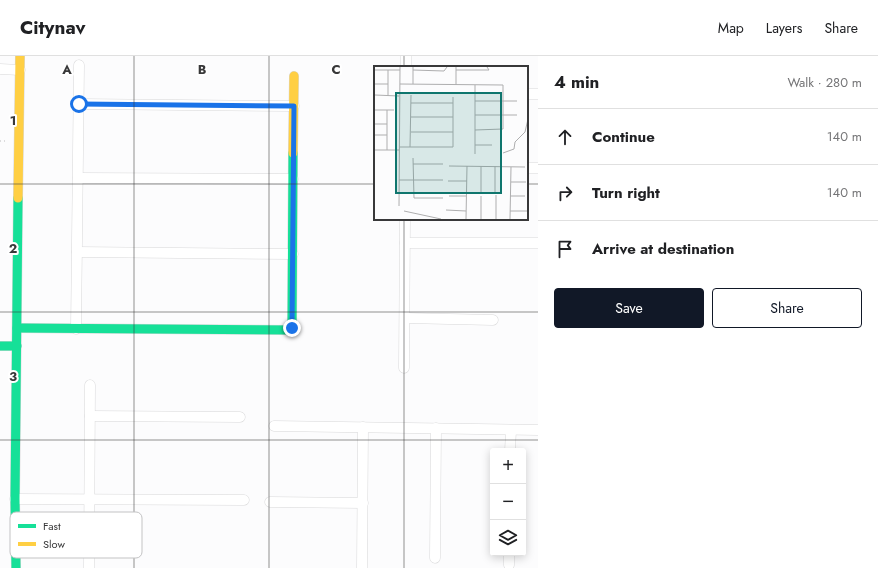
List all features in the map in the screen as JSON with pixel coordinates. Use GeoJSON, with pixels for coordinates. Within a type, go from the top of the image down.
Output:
{"type":"FeatureCollection","features":[{"type":"Feature","properties":{"kind":"street"},"geometry":{"type":"LineString","coordinates":[[16,512],[20,56]]}},
{"type":"Feature","properties":{"kind":"street"},"geometry":{"type":"LineString","coordinates":[[76,329],[79,65]]}},
{"type":"Feature","properties":{"kind":"street"},"geometry":{"type":"LineString","coordinates":[[0,69],[20,70]]}},
{"type":"Feature","properties":{"kind":"street"},"geometry":{"type":"LineString","coordinates":[[17,328],[290,331],[293,325],[294,76]]}},
{"type":"Feature","properties":{"kind":"street"},"geometry":{"type":"LineString","coordinates":[[79,104],[294,106]]}},
{"type":"Feature","properties":{"kind":"street"},"geometry":{"type":"LineString","coordinates":[[78,178],[293,179]]}},
{"type":"Feature","properties":{"kind":"street"},"geometry":{"type":"LineString","coordinates":[[404,368],[405,220]]}},
{"type":"Feature","properties":{"kind":"street"},"geometry":{"type":"LineString","coordinates":[[405,243],[538,243]]}},
{"type":"Feature","properties":{"kind":"street"},"geometry":{"type":"LineString","coordinates":[[77,252],[293,254]]}},
{"type":"Feature","properties":{"kind":"street"},"geometry":{"type":"LineString","coordinates":[[405,318],[493,320]]}},
{"type":"Feature","properties":{"kind":"street"},"geometry":{"type":"LineString","coordinates":[[0,346],[17,346]]}},
{"type":"Feature","properties":{"kind":"street"},"geometry":{"type":"LineString","coordinates":[[89,512],[90,385]]}},
{"type":"Feature","properties":{"kind":"street"},"geometry":{"type":"LineString","coordinates":[[90,416],[240,417]]}},
{"type":"Feature","properties":{"kind":"street"},"geometry":{"type":"LineString","coordinates":[[274,426],[538,430]]}},
{"type":"Feature","properties":{"kind":"street"},"geometry":{"type":"LineString","coordinates":[[362,568],[364,427]]}},
{"type":"Feature","properties":{"kind":"street"},"geometry":{"type":"LineString","coordinates":[[435,558],[436,428]]}},
{"type":"Feature","properties":{"kind":"street"},"geometry":{"type":"LineString","coordinates":[[510,448],[511,430]]}},
{"type":"Feature","properties":{"kind":"street"},"geometry":{"type":"LineString","coordinates":[[16,499],[244,500]]}},
{"type":"Feature","properties":{"kind":"street"},"geometry":{"type":"LineString","coordinates":[[270,502],[363,503]]}},
{"type":"Feature","properties":{"kind":"street"},"geometry":{"type":"LineString","coordinates":[[509,556],[509,565]]}},
{"type":"Feature","properties":{"kind":"traffic: fast"},"geometry":{"type":"LineString","coordinates":[[17,328],[292,330],[293,153]]}},
{"type":"Feature","properties":{"kind":"traffic: fast"},"geometry":{"type":"LineString","coordinates":[[15,512],[18,198]]}},
{"type":"Feature","properties":{"kind":"traffic: fast"},"geometry":{"type":"LineString","coordinates":[[0,346],[17,346]]}},
{"type":"Feature","properties":{"kind":"traffic: fast"},"geometry":{"type":"LineString","coordinates":[[16,558],[16,568]]}},
{"type":"Feature","properties":{"kind":"traffic: slow"},"geometry":{"type":"LineString","coordinates":[[18,198],[20,56]]}},
{"type":"Feature","properties":{"kind":"traffic: slow"},"geometry":{"type":"LineString","coordinates":[[293,153],[294,76]]}},
{"type":"Feature","properties":{"kind":"route"},"geometry":{"type":"LineString","coordinates":[[79,104],[294,106],[292,328]]}}]}
